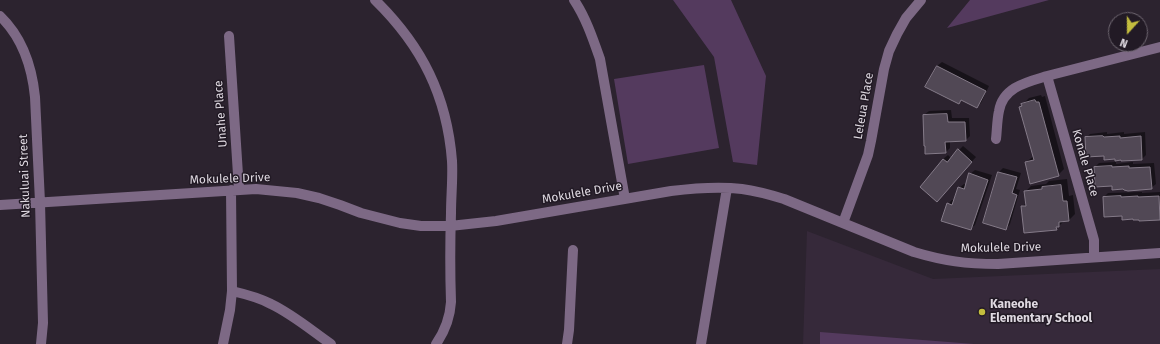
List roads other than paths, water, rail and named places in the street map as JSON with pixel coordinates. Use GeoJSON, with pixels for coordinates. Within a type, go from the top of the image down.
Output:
{"type":"FeatureCollection","features":[{"type":"Feature","properties":{"kind":"street"},"geometry":{"type":"LineString","coordinates":[[376,0],[390,14],[417,50],[429,71],[445,116],[452,163],[450,226],[451,302],[447,325],[436,344]]}},
{"type":"Feature","properties":{"kind":"street"},"geometry":{"type":"LineString","coordinates":[[574,0],[587,24],[600,59],[625,199]]}},
{"type":"Feature","properties":{"kind":"street","name":"Leleua Place"},"geometry":{"type":"LineString","coordinates":[[844,223],[868,155],[884,69],[889,51],[906,18],[921,0]]}},
{"type":"Feature","properties":{"kind":"street","name":"Nakuluai Street"},"geometry":{"type":"LineString","coordinates":[[0,16],[13,32],[22,47],[29,63],[33,80],[40,202],[43,323],[41,344]]}},
{"type":"Feature","properties":{"kind":"street","name":"Unahe Place"},"geometry":{"type":"LineString","coordinates":[[223,344],[230,310],[232,291],[235,190],[229,36]]}},
{"type":"Feature","properties":{"kind":"street"},"geometry":{"type":"LineString","coordinates":[[996,139],[999,110],[1005,96],[1010,91],[1022,84],[1047,76],[1160,47]]}},
{"type":"Feature","properties":{"kind":"street","name":"Konale Place"},"geometry":{"type":"LineString","coordinates":[[1047,76],[1092,232],[1094,257]]}},
{"type":"Feature","properties":{"kind":"street","name":"Mokulele Drive"},"geometry":{"type":"LineString","coordinates":[[0,205],[256,189],[297,193],[319,198],[340,204],[361,213],[400,223],[421,226],[450,226],[496,221],[695,188],[727,188],[764,193],[784,199],[914,252],[956,262],[998,264],[1160,253]]}},
{"type":"Feature","properties":{"kind":"street"},"geometry":{"type":"LineString","coordinates":[[701,344],[727,188]]}},
{"type":"Feature","properties":{"kind":"street"},"geometry":{"type":"LineString","coordinates":[[567,344],[573,250]]}},
{"type":"Feature","properties":{"kind":"street"},"geometry":{"type":"LineString","coordinates":[[232,291],[270,303],[286,312],[331,344]]}},
{"type":"Feature","properties":{"kind":"place","name":"Kaneohe Elementary School"},"geometry":{"type":"Point","coordinates":[982,312]}}]}
